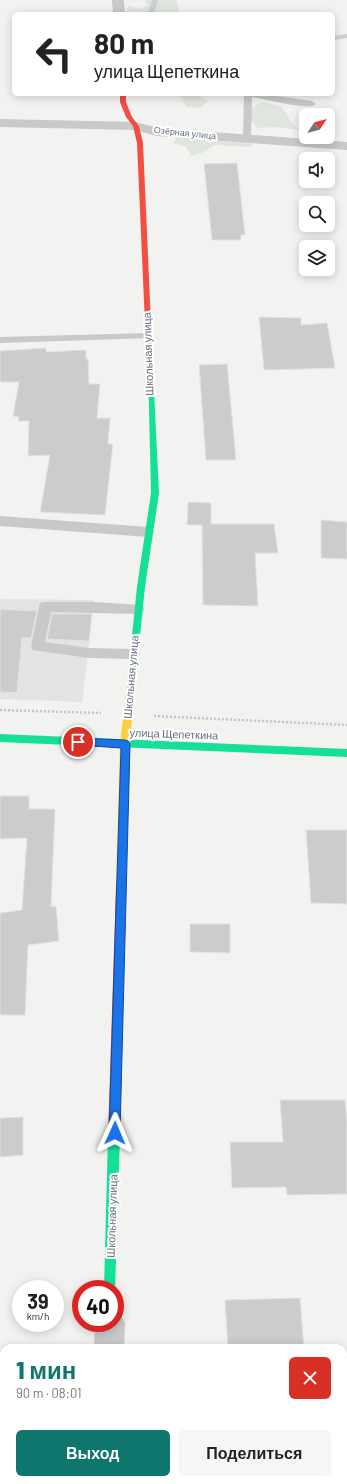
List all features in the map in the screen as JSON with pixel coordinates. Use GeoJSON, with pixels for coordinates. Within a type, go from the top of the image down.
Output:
{"type":"FeatureCollection","features":[{"type":"Feature","properties":{"kind":"street"},"geometry":{"type":"LineString","coordinates":[[118,0],[119,12]]}},
{"type":"Feature","properties":{"kind":"street","name":"Школьная улица"},"geometry":{"type":"LineString","coordinates":[[110,1280],[125,744],[138,609],[154,493],[140,143],[136,126],[129,117],[123,102],[123,96]]}},
{"type":"Feature","properties":{"kind":"street","name":"Озёрная улица"},"geometry":{"type":"LineString","coordinates":[[0,123],[136,126],[157,132],[347,146]]}},
{"type":"Feature","properties":{"kind":"street","name":"улица Щепеткина"},"geometry":{"type":"LineString","coordinates":[[0,738],[347,753]]}},
{"type":"Feature","properties":{"kind":"street"},"geometry":{"type":"LineString","coordinates":[[109,1344],[110,1332]]}},
{"type":"Feature","properties":{"kind":"lane"},"geometry":{"type":"LineString","coordinates":[[247,138],[249,96]]}},
{"type":"Feature","properties":{"kind":"lane"},"geometry":{"type":"LineString","coordinates":[[258,96],[285,102],[312,104]]}},
{"type":"Feature","properties":{"kind":"lane"},"geometry":{"type":"LineString","coordinates":[[0,340],[148,336]]}},
{"type":"Feature","properties":{"kind":"lane"},"geometry":{"type":"LineString","coordinates":[[0,520],[148,532]]}},
{"type":"Feature","properties":{"kind":"lane"},"geometry":{"type":"LineString","coordinates":[[133,654],[89,653],[38,646],[45,607],[138,609]]}},
{"type":"Feature","properties":{"kind":"path"},"geometry":{"type":"LineString","coordinates":[[0,710],[128,714],[347,725]]}},
{"type":"Feature","properties":{"kind":"shaded area"},"geometry":{"type":"Polygon","coordinates":[[[176,0],[179,9],[177,12],[127,12],[126,10],[129,6],[141,9],[147,5],[144,1],[176,0]]]}},
{"type":"Feature","properties":{"kind":"shaded area"},"geometry":{"type":"Polygon","coordinates":[[[180,96],[199,96],[208,101],[200,108],[186,107],[180,96]]]}},
{"type":"Feature","properties":{"kind":"shaded area"},"geometry":{"type":"Polygon","coordinates":[[[262,102],[281,106],[292,123],[299,130],[276,127],[258,128],[250,121],[251,108],[262,102]]]}},
{"type":"Feature","properties":{"kind":"shaded area"},"geometry":{"type":"Polygon","coordinates":[[[179,135],[254,142],[250,147],[215,145],[202,153],[191,156],[186,147],[173,143],[179,135]]]}},
{"type":"Feature","properties":{"kind":"shaded area"},"geometry":{"type":"Polygon","coordinates":[[[0,599],[94,600],[82,702],[0,699],[0,599]]]}},
{"type":"Feature","properties":{"kind":"building"},"geometry":{"type":"Polygon","coordinates":[[[237,163],[245,235],[241,235],[241,240],[212,240],[204,164],[237,163]]]}},
{"type":"Feature","properties":{"kind":"building"},"geometry":{"type":"Polygon","coordinates":[[[259,317],[301,318],[301,325],[327,323],[335,368],[264,370],[259,317]]]}},
{"type":"Feature","properties":{"kind":"building"},"geometry":{"type":"Polygon","coordinates":[[[46,348],[46,352],[86,350],[86,359],[88,359],[89,384],[100,384],[97,418],[110,418],[108,444],[113,444],[105,515],[40,512],[50,455],[28,456],[29,421],[18,421],[19,417],[13,416],[19,382],[0,382],[0,351],[46,348]]]}},
{"type":"Feature","properties":{"kind":"building"},"geometry":{"type":"Polygon","coordinates":[[[227,364],[236,460],[206,460],[199,365],[227,364]]]}},
{"type":"Feature","properties":{"kind":"building"},"geometry":{"type":"Polygon","coordinates":[[[188,502],[211,503],[211,524],[274,524],[278,553],[255,553],[258,606],[203,605],[202,525],[187,525],[188,502]]]}},
{"type":"Feature","properties":{"kind":"building"},"geometry":{"type":"Polygon","coordinates":[[[321,520],[347,522],[347,559],[321,558],[321,520]]]}},
{"type":"Feature","properties":{"kind":"building"},"geometry":{"type":"Polygon","coordinates":[[[0,609],[37,611],[31,638],[22,638],[17,693],[0,692],[0,609]]]}},
{"type":"Feature","properties":{"kind":"building"},"geometry":{"type":"Polygon","coordinates":[[[52,614],[92,614],[89,641],[47,639],[52,614]]]}},
{"type":"Feature","properties":{"kind":"building"},"geometry":{"type":"Polygon","coordinates":[[[0,796],[29,796],[29,809],[55,809],[51,907],[56,906],[59,941],[28,945],[25,1015],[0,1015],[0,913],[22,910],[27,838],[0,839],[0,796]]]}},
{"type":"Feature","properties":{"kind":"building"},"geometry":{"type":"Polygon","coordinates":[[[306,830],[347,830],[347,904],[311,903],[306,830]]]}},
{"type":"Feature","properties":{"kind":"building"},"geometry":{"type":"Polygon","coordinates":[[[190,924],[230,924],[230,953],[190,952],[190,924]]]}},
{"type":"Feature","properties":{"kind":"building"},"geometry":{"type":"Polygon","coordinates":[[[280,1100],[345,1100],[347,1122],[347,1194],[287,1195],[286,1187],[232,1188],[230,1142],[283,1142],[280,1100]]]}},
{"type":"Feature","properties":{"kind":"building"},"geometry":{"type":"Polygon","coordinates":[[[23,1117],[23,1155],[0,1157],[0,1118],[23,1117]]]}},
{"type":"Feature","properties":{"kind":"building"},"geometry":{"type":"Polygon","coordinates":[[[300,1298],[304,1344],[228,1344],[225,1300],[300,1298]]]}},
{"type":"Feature","properties":{"kind":"waterway"},"geometry":{"type":"LineString","coordinates":[[152,12],[155,0]]}},
{"type":"Feature","properties":{"kind":"waterway"},"geometry":{"type":"LineString","coordinates":[[335,38],[347,36]]}},
{"type":"Feature","properties":{"kind":"traffic: fast"},"geometry":{"type":"LineString","coordinates":[[131,684],[141,587],[155,493],[150,369]]}},
{"type":"Feature","properties":{"kind":"traffic: fast"},"geometry":{"type":"LineString","coordinates":[[0,738],[347,753]]}},
{"type":"Feature","properties":{"kind":"traffic: fast"},"geometry":{"type":"LineString","coordinates":[[110,1280],[114,1136]]}},
{"type":"Feature","properties":{"kind":"traffic: slow"},"geometry":{"type":"LineString","coordinates":[[121,886],[125,744],[131,684]]}},
{"type":"Feature","properties":{"kind":"traffic: jam"},"geometry":{"type":"LineString","coordinates":[[123,96],[123,102],[129,117],[136,126],[140,143],[150,369]]}},
{"type":"Feature","properties":{"kind":"traffic: jam"},"geometry":{"type":"LineString","coordinates":[[114,1136],[121,886]]}},
{"type":"Feature","properties":{"kind":"route"},"geometry":{"type":"LineString","coordinates":[[78,742],[125,744],[115,1133]]}}]}
